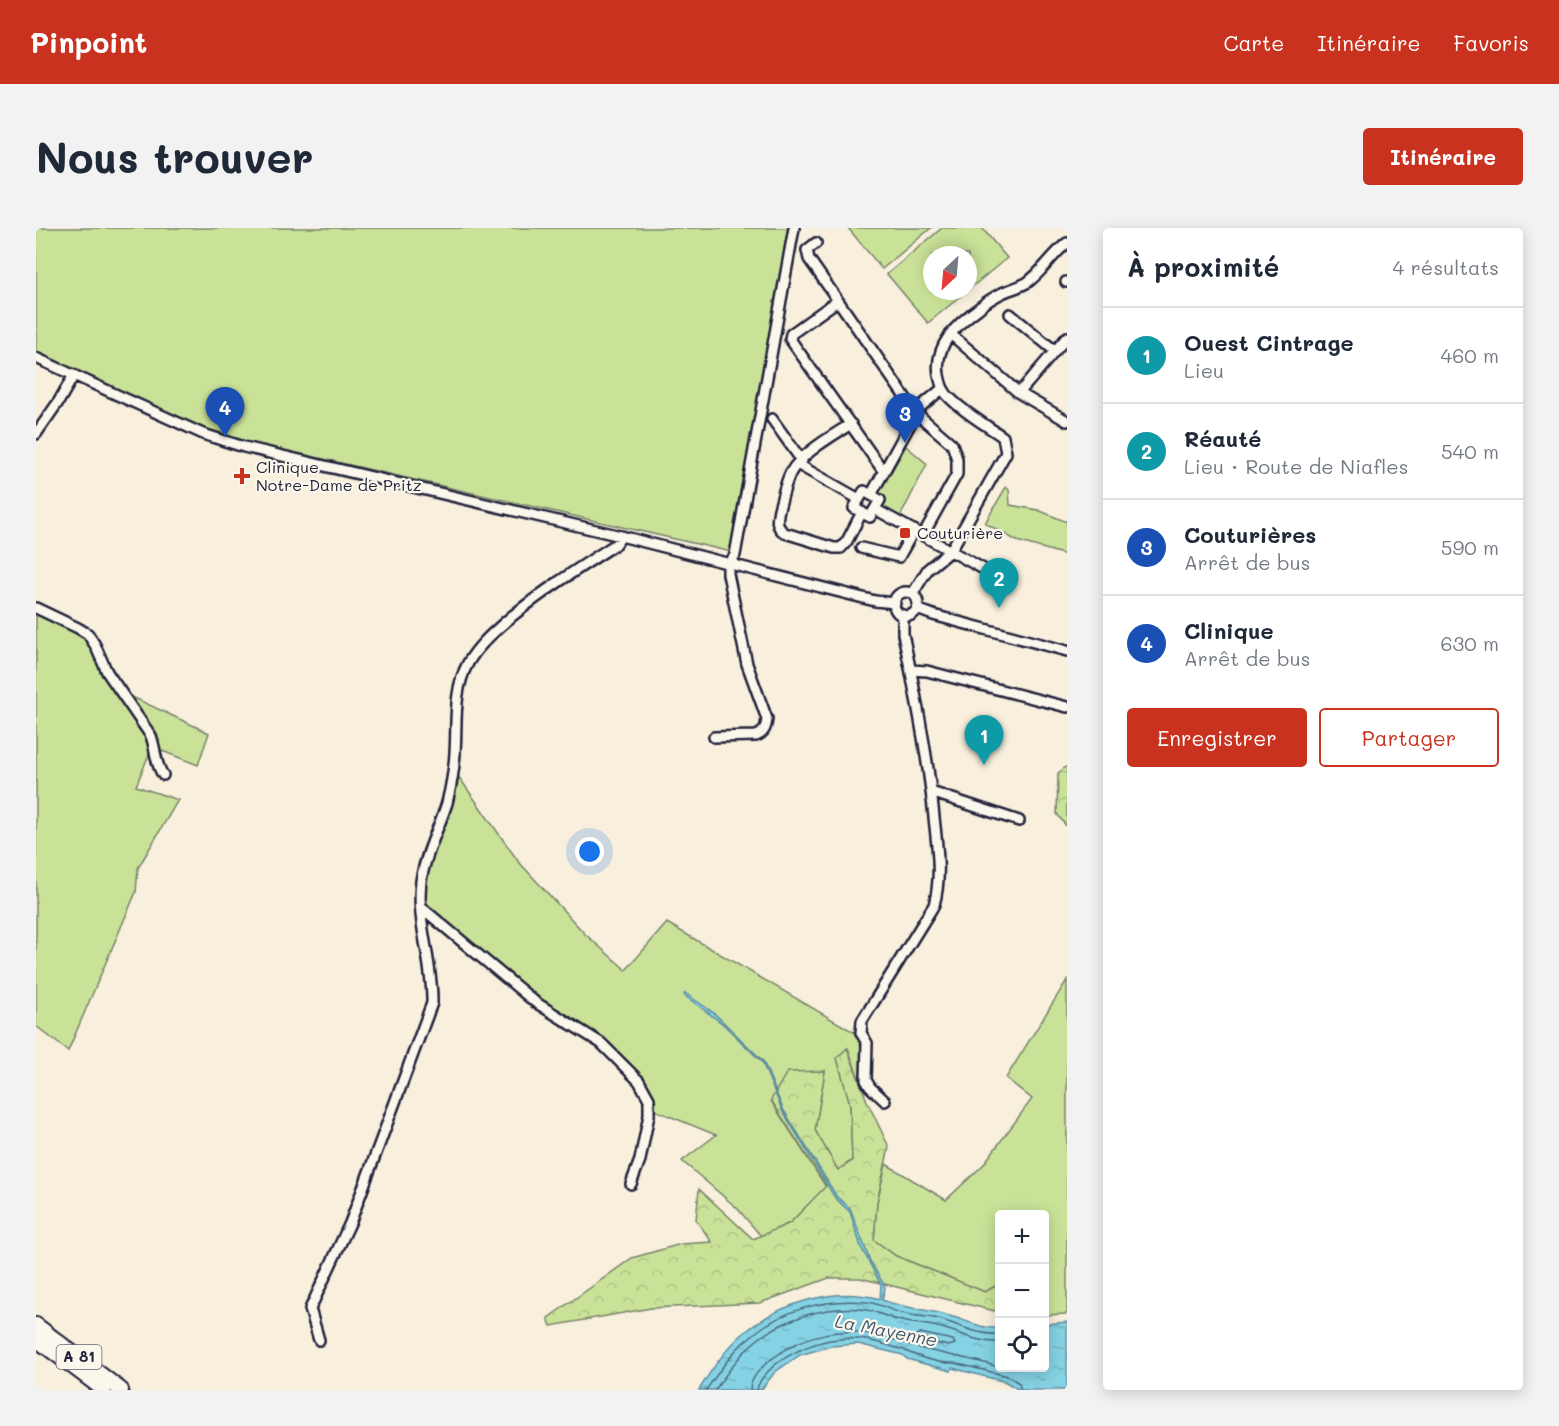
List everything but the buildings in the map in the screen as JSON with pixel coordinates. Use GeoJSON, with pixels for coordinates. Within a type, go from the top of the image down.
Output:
{"type":"FeatureCollection","features":[{"type":"Feature","properties":{"kind":"highway","name":"A 81"},"geometry":{"type":"LineString","coordinates":[[36,1326],[121,1390]]}},
{"type":"Feature","properties":{"kind":"highway","name":"A 81"},"geometry":{"type":"LineString","coordinates":[[36,1339],[104,1390]]}},
{"type":"Feature","properties":{"kind":"street"},"geometry":{"type":"LineString","coordinates":[[714,736],[756,736],[762,734],[766,727],[767,719],[747,664],[728,570],[735,555],[794,228]]}},
{"type":"Feature","properties":{"kind":"street"},"geometry":{"type":"LineString","coordinates":[[816,243],[807,250],[809,259],[916,413],[952,444],[958,463],[957,474],[919,533],[899,557],[861,548]]}},
{"type":"Feature","properties":{"kind":"street"},"geometry":{"type":"LineString","coordinates":[[912,593],[928,569],[951,550],[1006,453],[1003,437],[951,400],[942,389],[938,359],[940,350],[952,332],[979,307],[1002,293],[1029,281],[1067,243]]}},
{"type":"Feature","properties":{"kind":"street"},"geometry":{"type":"LineString","coordinates":[[839,302],[791,334],[790,339],[884,472]]}},
{"type":"Feature","properties":{"kind":"street"},"geometry":{"type":"LineString","coordinates":[[1010,314],[1055,351]]}},
{"type":"Feature","properties":{"kind":"street"},"geometry":{"type":"LineString","coordinates":[[952,332],[954,338],[1019,393],[1067,421]]}},
{"type":"Feature","properties":{"kind":"street"},"geometry":{"type":"LineString","coordinates":[[1019,393],[1067,337]]}},
{"type":"Feature","properties":{"kind":"street"},"geometry":{"type":"LineString","coordinates":[[36,358],[203,434],[243,447],[621,536],[875,601],[894,603]]}},
{"type":"Feature","properties":{"kind":"street"},"geometry":{"type":"LineString","coordinates":[[36,434],[59,402],[74,375]]}},
{"type":"Feature","properties":{"kind":"street"},"geometry":{"type":"LineString","coordinates":[[871,495],[916,413],[925,402],[942,389]]}},
{"type":"Feature","properties":{"kind":"street"},"geometry":{"type":"LineString","coordinates":[[772,419],[799,462],[859,499]]}},
{"type":"Feature","properties":{"kind":"street"},"geometry":{"type":"LineString","coordinates":[[850,424],[799,462],[785,486],[776,521],[779,529],[785,533],[834,548],[841,548],[862,512]]}},
{"type":"Feature","properties":{"kind":"street"},"geometry":{"type":"LineString","coordinates":[[864,491],[871,495],[880,500],[870,517],[854,508],[864,491]]}},
{"type":"Feature","properties":{"kind":"street"},"geometry":{"type":"LineString","coordinates":[[875,509],[996,576],[1010,576]]}},
{"type":"Feature","properties":{"kind":"street"},"geometry":{"type":"LineString","coordinates":[[319,1340],[310,1309],[350,1223],[432,1003],[423,932],[421,881],[447,801],[455,755],[458,692],[467,664],[486,639],[502,625],[547,588],[616,544],[621,536]]}},
{"type":"Feature","properties":{"kind":"street"},"geometry":{"type":"LineString","coordinates":[[894,603],[901,593],[912,593]]}},
{"type":"Feature","properties":{"kind":"street"},"geometry":{"type":"LineString","coordinates":[[894,603],[903,615],[912,614],[917,609],[918,602],[912,593]]}},
{"type":"Feature","properties":{"kind":"street"},"geometry":{"type":"LineString","coordinates":[[36,608],[78,628],[91,639],[107,672],[151,736],[162,775]]}},
{"type":"Feature","properties":{"kind":"street"},"geometry":{"type":"LineString","coordinates":[[917,609],[1067,651]]}},
{"type":"Feature","properties":{"kind":"street"},"geometry":{"type":"LineString","coordinates":[[885,1101],[866,1080],[867,1043],[861,1033],[862,1021],[936,898],[939,870],[931,792],[903,634],[903,615]]}},
{"type":"Feature","properties":{"kind":"street"},"geometry":{"type":"LineString","coordinates":[[911,670],[954,678],[1067,707]]}},
{"type":"Feature","properties":{"kind":"street"},"geometry":{"type":"LineString","coordinates":[[931,792],[1019,821]]}},
{"type":"Feature","properties":{"kind":"street"},"geometry":{"type":"LineString","coordinates":[[422,908],[535,1002],[600,1043],[639,1081],[648,1099],[649,1115],[640,1160],[631,1184]]}},
{"type":"Feature","properties":{"kind":"green space"},"geometry":{"type":"Polygon","coordinates":[[[36,228],[788,228],[732,552],[214,434],[36,357],[36,228]]]}},
{"type":"Feature","properties":{"kind":"green space"},"geometry":{"type":"Polygon","coordinates":[[[848,228],[931,228],[882,269],[848,228]]]}},
{"type":"Feature","properties":{"kind":"green space"},"geometry":{"type":"Polygon","coordinates":[[[942,228],[982,228],[1007,258],[977,283],[977,246],[923,246],[923,300],[956,300],[928,323],[887,274],[942,228]]]}},
{"type":"Feature","properties":{"kind":"green space"},"geometry":{"type":"Polygon","coordinates":[[[906,446],[927,464],[899,519],[881,507],[878,495],[906,446]]]}},
{"type":"Feature","properties":{"kind":"green space"},"geometry":{"type":"Polygon","coordinates":[[[1006,487],[1009,490],[1010,505],[1038,510],[1067,522],[1066,555],[1017,541],[985,523],[1006,487]]]}},
{"type":"Feature","properties":{"kind":"green space"},"geometry":{"type":"Polygon","coordinates":[[[36,605],[90,631],[128,695],[209,733],[198,765],[152,747],[136,786],[178,800],[138,868],[136,892],[68,1051],[36,1026],[36,605]]]}},
{"type":"Feature","properties":{"kind":"green space"},"geometry":{"type":"Polygon","coordinates":[[[1067,766],[1067,827],[1057,814],[1058,773],[1067,766]]]}},
{"type":"Feature","properties":{"kind":"green space"},"geometry":{"type":"Polygon","coordinates":[[[456,773],[518,861],[585,934],[626,970],[667,923],[857,1034],[863,1053],[859,1079],[848,1048],[837,1058],[850,1104],[852,1160],[838,1170],[815,1130],[825,1071],[771,1101],[826,1187],[790,1223],[761,1236],[737,1208],[682,1161],[716,1135],[652,1109],[645,1082],[603,1044],[525,991],[433,915],[422,891],[456,773]]]}},
{"type":"Feature","properties":{"kind":"green space"},"geometry":{"type":"Polygon","coordinates":[[[1067,980],[1067,1314],[1049,1315],[1049,1210],[995,1210],[995,1286],[985,1292],[896,1256],[874,1240],[877,1202],[886,1164],[946,1200],[983,1165],[1032,1099],[1006,1078],[1067,980]]]}},
{"type":"Feature","properties":{"kind":"green space"},"geometry":{"type":"Polygon","coordinates":[[[847,1048],[867,1101],[889,1147],[877,1202],[874,1240],[896,1256],[985,1292],[995,1286],[995,1311],[860,1278],[829,1278],[760,1303],[651,1308],[551,1326],[548,1318],[632,1258],[681,1244],[712,1242],[696,1220],[699,1189],[753,1239],[790,1223],[826,1186],[771,1100],[787,1072],[825,1071],[815,1130],[838,1170],[852,1161],[850,1104],[837,1058],[847,1048]]]}},
{"type":"Feature","properties":{"kind":"water","name":"La Mayenne"},"geometry":{"type":"Polygon","coordinates":[[[685,993],[714,1013],[763,1061],[783,1109],[837,1197],[850,1208],[870,1261],[885,1288],[882,1300],[995,1328],[995,1372],[1049,1372],[1049,1324],[1067,1322],[1067,1390],[1019,1390],[1006,1382],[952,1368],[951,1371],[907,1359],[903,1355],[858,1344],[831,1346],[800,1355],[775,1372],[761,1390],[699,1390],[732,1345],[759,1322],[791,1305],[827,1296],[863,1295],[880,1299],[881,1285],[861,1247],[850,1212],[835,1198],[782,1110],[762,1062],[723,1024],[684,995],[685,993]]]}},
{"type":"Feature","properties":{"kind":"place","name":"Clinique"},"geometry":{"type":"Point","coordinates":[225,437]}},
{"type":"Feature","properties":{"kind":"place","name":"Couturières"},"geometry":{"type":"Point","coordinates":[905,443]}},
{"type":"Feature","properties":{"kind":"place","name":"Clinique Notre-Dame de Pritz"},"geometry":{"type":"Point","coordinates":[242,476]}},
{"type":"Feature","properties":{"kind":"place","name":"Couturière"},"geometry":{"type":"Point","coordinates":[905,533]}},
{"type":"Feature","properties":{"kind":"place","name":"Réauté"},"geometry":{"type":"Point","coordinates":[999,608]}},
{"type":"Feature","properties":{"kind":"place","name":"Ouest Cintrage"},"geometry":{"type":"Point","coordinates":[984,765]}}]}
